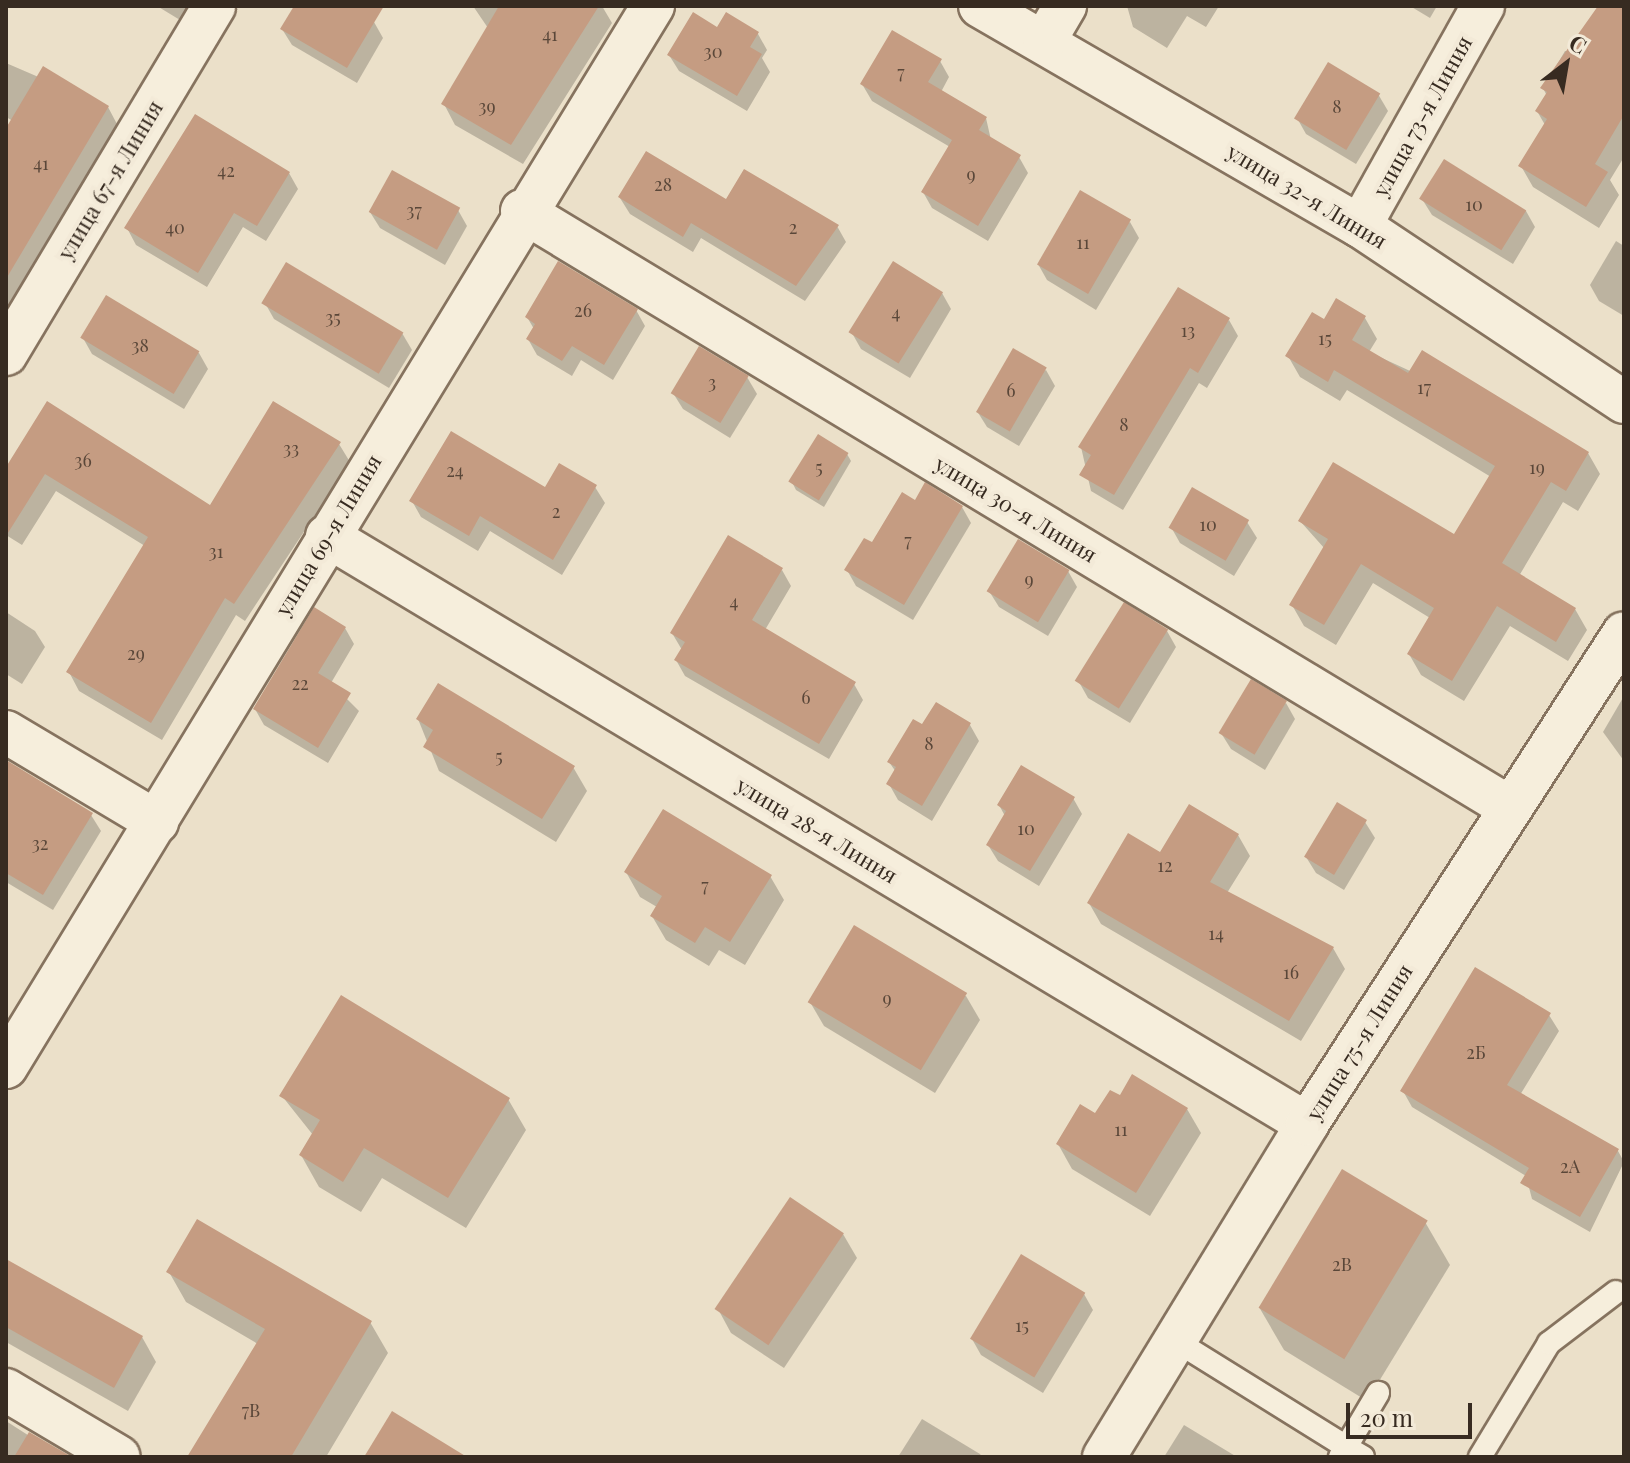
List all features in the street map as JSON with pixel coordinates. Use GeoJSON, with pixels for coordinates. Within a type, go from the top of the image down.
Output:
{"type":"FeatureCollection","features":[{"type":"Feature","properties":{"kind":"street","name":"улица 67-я Линия"},"geometry":{"type":"LineString","coordinates":[[6,354],[214,6]]}},
{"type":"Feature","properties":{"kind":"street","name":"улица 69-я Линия"},"geometry":{"type":"LineString","coordinates":[[6,1067],[157,822],[522,211],[653,6]]}},
{"type":"Feature","properties":{"kind":"street","name":"улица 32-я Линия"},"geometry":{"type":"LineString","coordinates":[[980,6],[1360,226],[1624,402]]}},
{"type":"Feature","properties":{"kind":"street"},"geometry":{"type":"LineString","coordinates":[[1044,42],[1065,6]]}},
{"type":"Feature","properties":{"kind":"street","name":"улица 73-я Линия"},"geometry":{"type":"LineString","coordinates":[[1360,226],[1483,6]]}},
{"type":"Feature","properties":{"kind":"street","name":"улица 30-я Линия"},"geometry":{"type":"LineString","coordinates":[[522,211],[1509,807]]}},
{"type":"Feature","properties":{"kind":"street","name":"улица 28-я Линия"},"geometry":{"type":"LineString","coordinates":[[327,536],[1307,1124]]}},
{"type":"Feature","properties":{"kind":"street","name":"улица 75-я Линия"},"geometry":{"type":"LineString","coordinates":[[1104,1457],[1307,1124],[1624,633]]}},
{"type":"Feature","properties":{"kind":"street"},"geometry":{"type":"LineString","coordinates":[[6,732],[157,822]]}},
{"type":"Feature","properties":{"kind":"street"},"geometry":{"type":"LineString","coordinates":[[6,1390],[119,1457]]}},
{"type":"Feature","properties":{"kind":"lane"},"geometry":{"type":"LineString","coordinates":[[1480,1457],[1549,1343],[1616,1292]]}},
{"type":"Feature","properties":{"kind":"lane"},"geometry":{"type":"LineString","coordinates":[[1176,1341],[1350,1454],[1378,1393]]}},
{"type":"Feature","properties":{"kind":"building"},"geometry":{"type":"Polygon","coordinates":[[[294,6],[384,6],[347,68],[280,29],[294,6]]]}},
{"type":"Feature","properties":{"kind":"building"},"geometry":{"type":"Polygon","coordinates":[[[499,6],[599,6],[511,145],[441,104],[499,6]]]}},
{"type":"Feature","properties":{"kind":"building"},"geometry":{"type":"Polygon","coordinates":[[[1598,6],[1624,6],[1624,115],[1595,164],[1608,172],[1586,207],[1518,166],[1547,119],[1535,111],[1547,92],[1540,88],[1598,6]]]}},
{"type":"Feature","properties":{"kind":"building"},"geometry":{"type":"Polygon","coordinates":[[[693,12],[717,27],[726,12],[759,32],[750,47],[762,54],[737,96],[667,55],[693,12]]]}},
{"type":"Feature","properties":{"kind":"building"},"geometry":{"type":"Polygon","coordinates":[[[892,30],[942,59],[928,82],[987,117],[979,130],[1021,155],[978,226],[921,192],[952,140],[860,84],[892,30]]]}},
{"type":"Feature","properties":{"kind":"building"},"geometry":{"type":"Polygon","coordinates":[[[1328,62],[1380,93],[1346,150],[1294,119],[1328,62]]]}},
{"type":"Feature","properties":{"kind":"building"},"geometry":{"type":"Polygon","coordinates":[[[43,66],[109,106],[6,279],[6,128],[43,66]]]}},
{"type":"Feature","properties":{"kind":"building"},"geometry":{"type":"Polygon","coordinates":[[[195,114],[290,172],[257,226],[234,213],[198,273],[124,228],[195,114]]]}},
{"type":"Feature","properties":{"kind":"building"},"geometry":{"type":"Polygon","coordinates":[[[646,151],[726,199],[744,169],[839,225],[796,286],[691,223],[683,237],[618,197],[646,151]]]}},
{"type":"Feature","properties":{"kind":"building"},"geometry":{"type":"Polygon","coordinates":[[[1444,159],[1526,210],[1501,250],[1419,199],[1444,159]]]}},
{"type":"Feature","properties":{"kind":"building"},"geometry":{"type":"Polygon","coordinates":[[[392,170],[460,208],[437,250],[369,212],[392,170]]]}},
{"type":"Feature","properties":{"kind":"building"},"geometry":{"type":"Polygon","coordinates":[[[1080,190],[1131,220],[1088,294],[1037,264],[1080,190]]]}},
{"type":"Feature","properties":{"kind":"building"},"geometry":{"type":"Polygon","coordinates":[[[558,261],[638,309],[604,365],[572,346],[562,361],[526,339],[535,324],[525,317],[558,261]]]}},
{"type":"Feature","properties":{"kind":"building"},"geometry":{"type":"Polygon","coordinates":[[[893,261],[943,292],[899,364],[848,332],[893,261]]]}},
{"type":"Feature","properties":{"kind":"building"},"geometry":{"type":"Polygon","coordinates":[[[286,262],[403,333],[379,374],[261,303],[286,262]]]}},
{"type":"Feature","properties":{"kind":"building"},"geometry":{"type":"Polygon","coordinates":[[[1178,287],[1230,318],[1198,373],[1190,368],[1114,495],[1079,475],[1091,455],[1078,447],[1178,287]]]}},
{"type":"Feature","properties":{"kind":"building"},"geometry":{"type":"Polygon","coordinates":[[[106,295],[199,351],[174,394],[80,338],[106,295]]]}},
{"type":"Feature","properties":{"kind":"building"},"geometry":{"type":"Polygon","coordinates":[[[1336,298],[1366,316],[1352,340],[1408,373],[1422,350],[1589,452],[1566,491],[1551,482],[1502,563],[1576,608],[1556,642],[1497,606],[1452,681],[1407,654],[1434,608],[1361,564],[1324,625],[1289,605],[1328,539],[1298,521],[1333,462],[1454,534],[1495,466],[1334,370],[1328,382],[1285,356],[1312,312],[1324,319],[1336,298]]]}},
{"type":"Feature","properties":{"kind":"building"},"geometry":{"type":"Polygon","coordinates":[[[699,346],[749,376],[720,423],[671,393],[699,346]]]}},
{"type":"Feature","properties":{"kind":"building"},"geometry":{"type":"Polygon","coordinates":[[[1013,348],[1047,367],[1010,432],[976,412],[1013,348]]]}},
{"type":"Feature","properties":{"kind":"building"},"geometry":{"type":"Polygon","coordinates":[[[47,401],[210,505],[273,401],[341,442],[234,604],[225,598],[151,723],[66,672],[148,537],[45,474],[6,536],[6,467],[47,401]]]}},
{"type":"Feature","properties":{"kind":"building"},"geometry":{"type":"Polygon","coordinates":[[[451,431],[545,487],[559,463],[597,485],[553,560],[480,516],[469,536],[409,501],[451,431]]]}},
{"type":"Feature","properties":{"kind":"building"},"geometry":{"type":"Polygon","coordinates":[[[818,434],[849,453],[819,501],[788,481],[818,434]]]}},
{"type":"Feature","properties":{"kind":"building"},"geometry":{"type":"Polygon","coordinates":[[[925,482],[963,506],[904,605],[844,570],[864,538],[872,542],[902,492],[915,500],[925,482]]]}},
{"type":"Feature","properties":{"kind":"building"},"geometry":{"type":"Polygon","coordinates":[[[1192,487],[1249,520],[1226,561],[1168,528],[1192,487]]]}},
{"type":"Feature","properties":{"kind":"building"},"geometry":{"type":"Polygon","coordinates":[[[728,535],[783,568],[752,620],[856,682],[819,744],[674,660],[685,642],[670,633],[728,535]]]}},
{"type":"Feature","properties":{"kind":"building"},"geometry":{"type":"Polygon","coordinates":[[[1018,539],[1069,570],[1038,622],[987,591],[1018,539]]]}},
{"type":"Feature","properties":{"kind":"building"},"geometry":{"type":"Polygon","coordinates":[[[1124,602],[1168,630],[1119,708],[1075,681],[1124,602]]]}},
{"type":"Feature","properties":{"kind":"building"},"geometry":{"type":"Polygon","coordinates":[[[314,607],[346,627],[318,673],[351,693],[318,748],[253,709],[314,607]]]}},
{"type":"Feature","properties":{"kind":"building"},"geometry":{"type":"Polygon","coordinates":[[[1251,679],[1287,701],[1255,755],[1219,733],[1251,679]]]}},
{"type":"Feature","properties":{"kind":"building"},"geometry":{"type":"Polygon","coordinates":[[[438,683],[575,766],[542,819],[423,747],[433,730],[416,719],[438,683]]]}},
{"type":"Feature","properties":{"kind":"building"},"geometry":{"type":"Polygon","coordinates":[[[936,702],[971,723],[922,806],[886,784],[896,767],[887,762],[913,719],[922,724],[936,702]]]}},
{"type":"Feature","properties":{"kind":"building"},"geometry":{"type":"Polygon","coordinates":[[[6,760],[93,813],[43,895],[6,873],[6,760]]]}},
{"type":"Feature","properties":{"kind":"building"},"geometry":{"type":"Polygon","coordinates":[[[1021,765],[1075,797],[1030,871],[986,845],[1006,811],[997,805],[1021,765]]]}},
{"type":"Feature","properties":{"kind":"building"},"geometry":{"type":"Polygon","coordinates":[[[1337,802],[1367,820],[1334,875],[1304,857],[1337,802]]]}},
{"type":"Feature","properties":{"kind":"building"},"geometry":{"type":"Polygon","coordinates":[[[1189,804],[1239,834],[1210,882],[1334,947],[1289,1021],[1087,903],[1128,833],[1160,852],[1189,804]]]}},
{"type":"Feature","properties":{"kind":"building"},"geometry":{"type":"Polygon","coordinates":[[[663,809],[772,875],[730,942],[705,927],[695,943],[650,916],[662,896],[624,872],[663,809]]]}},
{"type":"Feature","properties":{"kind":"building"},"geometry":{"type":"Polygon","coordinates":[[[854,925],[967,993],[921,1070],[808,1002],[854,925]]]}},
{"type":"Feature","properties":{"kind":"building"},"geometry":{"type":"Polygon","coordinates":[[[1475,967],[1551,1013],[1507,1085],[1619,1149],[1580,1217],[1520,1183],[1529,1168],[1400,1091],[1475,967]]]}},
{"type":"Feature","properties":{"kind":"building"},"geometry":{"type":"Polygon","coordinates":[[[341,995],[510,1098],[448,1198],[364,1148],[343,1182],[299,1155],[320,1120],[279,1096],[341,995]]]}},
{"type":"Feature","properties":{"kind":"building"},"geometry":{"type":"Polygon","coordinates":[[[1132,1074],[1188,1108],[1136,1193],[1056,1144],[1080,1104],[1095,1113],[1110,1090],[1120,1095],[1132,1074]]]}},
{"type":"Feature","properties":{"kind":"building"},"geometry":{"type":"Polygon","coordinates":[[[1342,1169],[1428,1221],[1344,1359],[1259,1308],[1342,1169]]]}},
{"type":"Feature","properties":{"kind":"building"},"geometry":{"type":"Polygon","coordinates":[[[790,1197],[844,1233],[768,1345],[715,1309],[790,1197]]]}},
{"type":"Feature","properties":{"kind":"building"},"geometry":{"type":"Polygon","coordinates":[[[197,1219],[372,1321],[291,1457],[187,1457],[265,1329],[166,1272],[197,1219]]]}},
{"type":"Feature","properties":{"kind":"building"},"geometry":{"type":"Polygon","coordinates":[[[1021,1254],[1085,1293],[1034,1377],[970,1339],[1021,1254]]]}},
{"type":"Feature","properties":{"kind":"building"},"geometry":{"type":"Polygon","coordinates":[[[6,1259],[143,1336],[114,1388],[6,1327],[6,1259]]]}},
{"type":"Feature","properties":{"kind":"building"},"geometry":{"type":"Polygon","coordinates":[[[392,1411],[467,1457],[364,1457],[392,1411]]]}},
{"type":"Feature","properties":{"kind":"building"},"geometry":{"type":"Polygon","coordinates":[[[29,1432],[72,1457],[14,1457],[29,1432]]]}}]}
